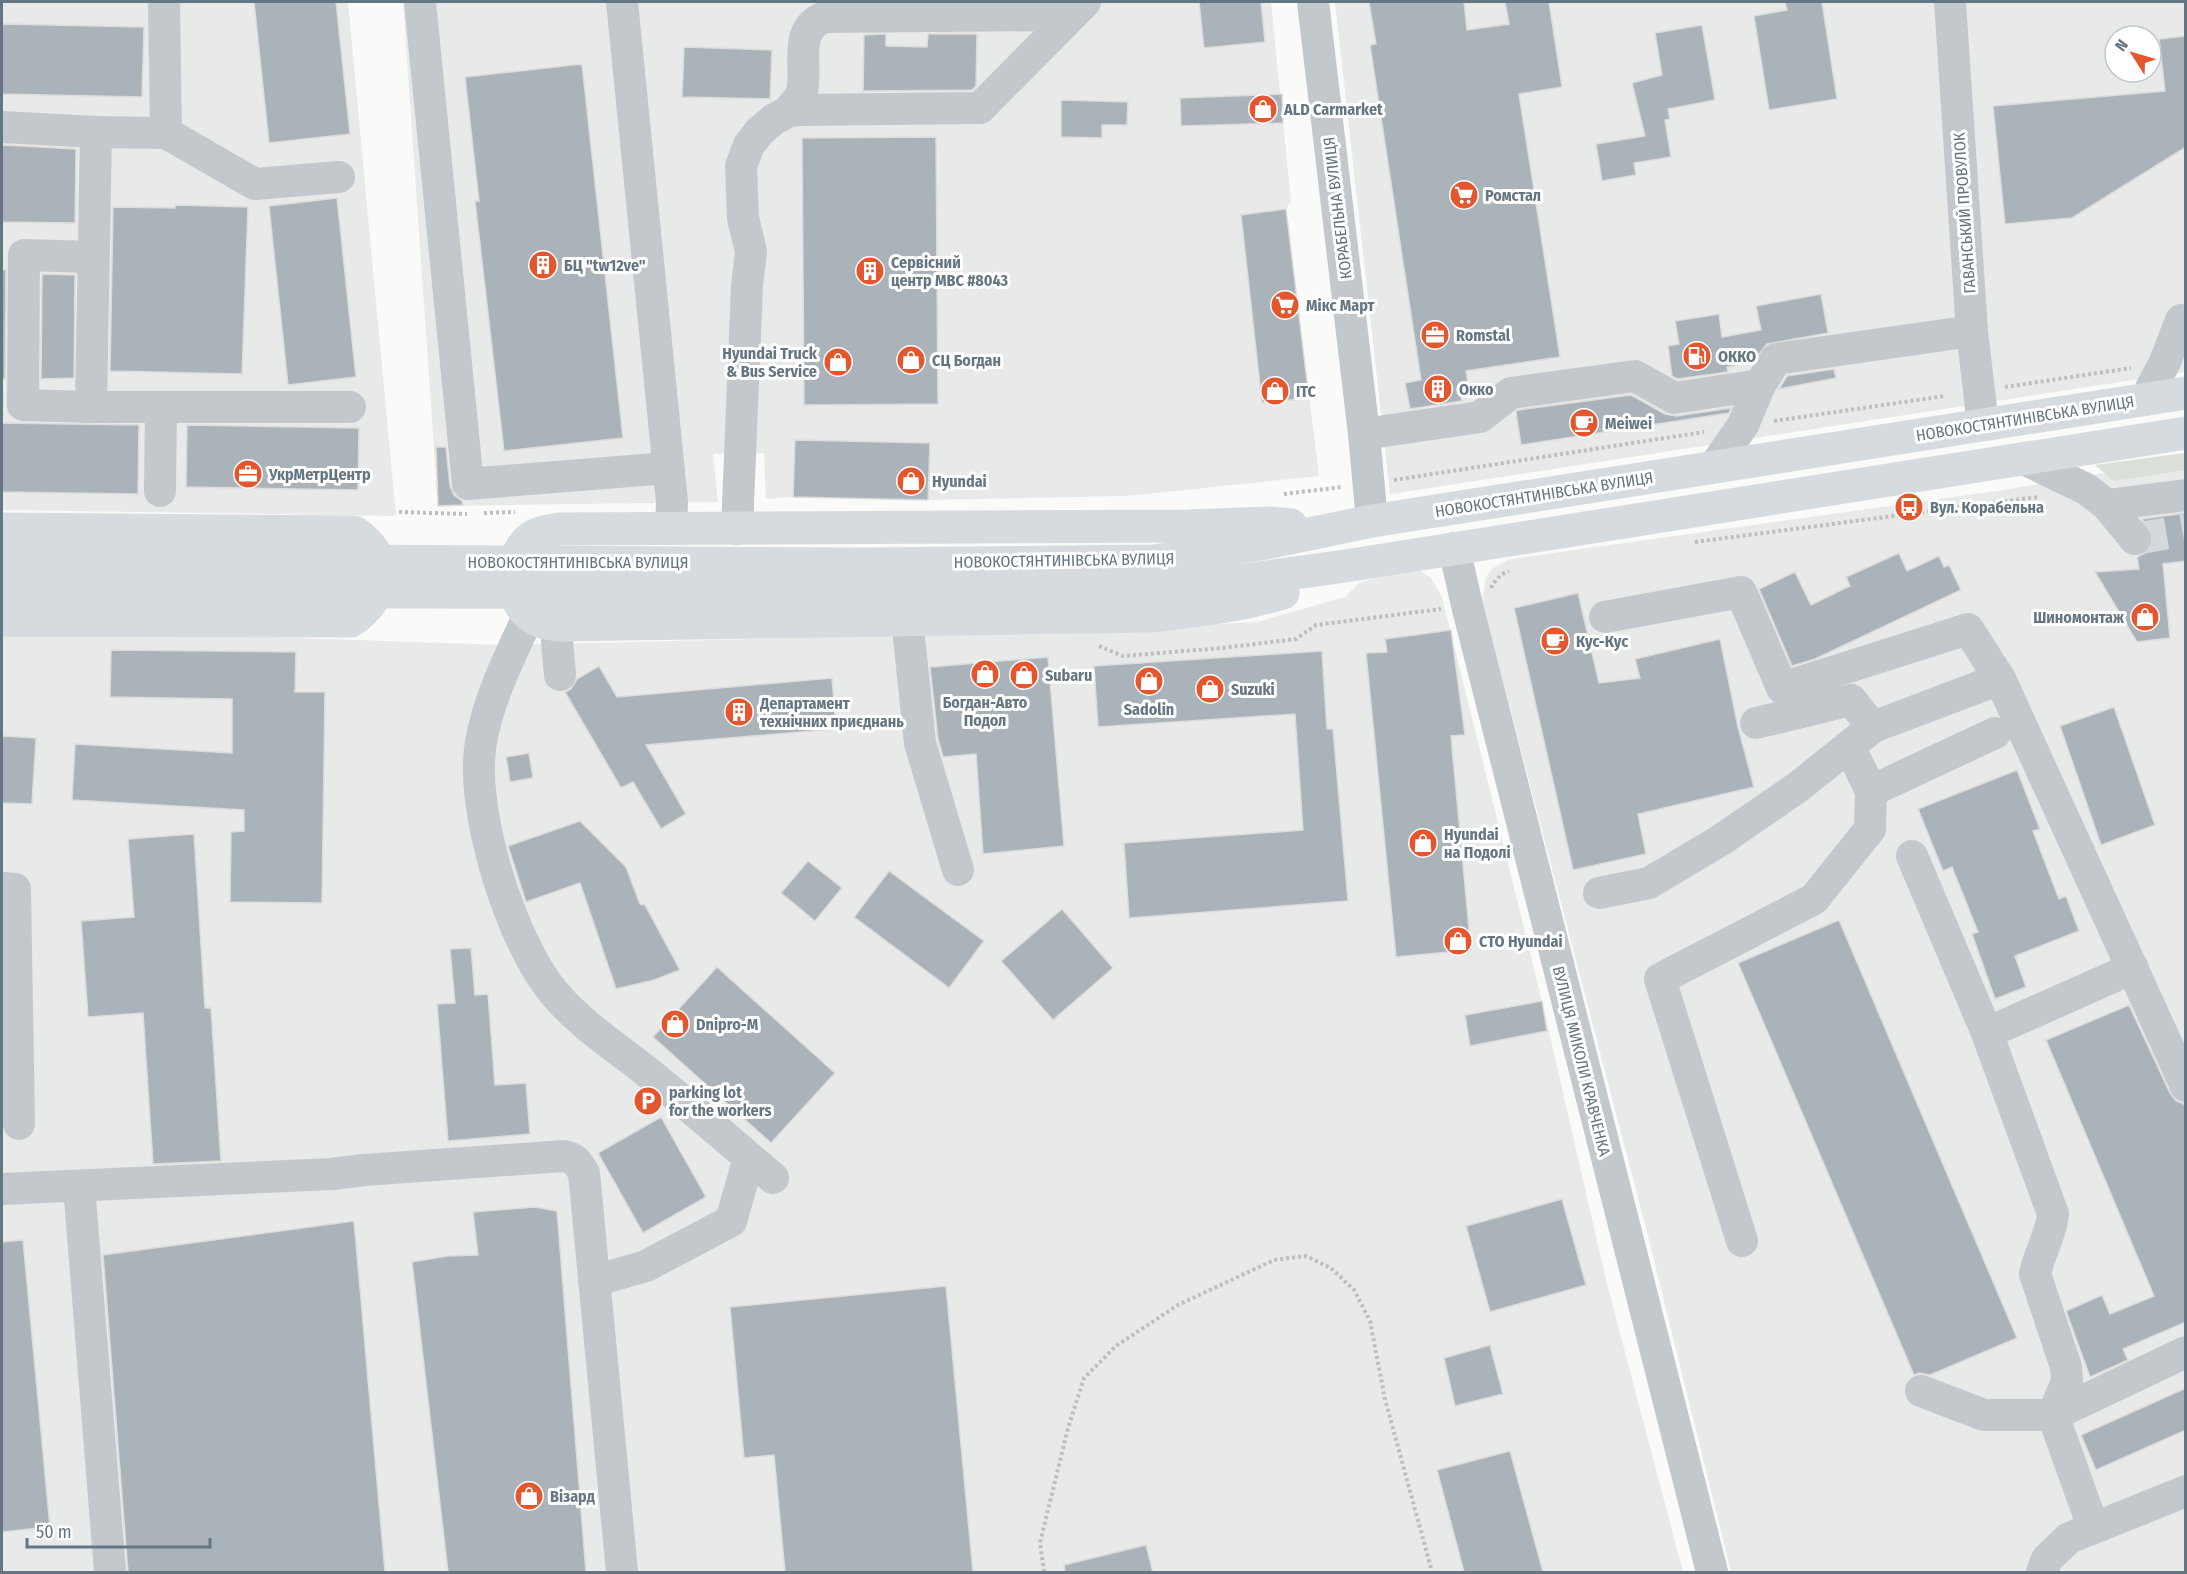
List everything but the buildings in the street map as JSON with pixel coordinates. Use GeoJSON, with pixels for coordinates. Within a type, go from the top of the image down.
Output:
{"type":"FeatureCollection","features":[{"type":"Feature","properties":{"kind":"main road","name":"НОВОКОСТЯНТИНІВСЬКА ВУЛИЦЯ"},"geometry":{"type":"LineString","coordinates":[[2,591],[867,578],[1154,561],[1261,544],[1372,521],[2186,393]]}},
{"type":"Feature","properties":{"kind":"main road","name":"НОВОКОСТЯНТИНІВСЬКА ВУЛИЦЯ"},"geometry":{"type":"LineString","coordinates":[[2,559],[867,578],[1151,589],[1245,580],[1345,566],[2186,433]]}},
{"type":"Feature","properties":{"kind":"main road"},"geometry":{"type":"LineString","coordinates":[[1331,528],[1269,523],[1175,526],[560,529],[531,537],[518,551],[514,564],[514,584],[522,608],[544,620],[1154,616],[1259,600],[1313,584],[1345,566]]}},
{"type":"Feature","properties":{"kind":"main road"},"geometry":{"type":"LineString","coordinates":[[2,529],[354,532],[367,541],[374,550],[380,564],[380,588],[363,613],[351,621],[2,620]]}},
{"type":"Feature","properties":{"kind":"street"},"geometry":{"type":"LineString","coordinates":[[164,2],[166,133]]}},
{"type":"Feature","properties":{"kind":"street"},"geometry":{"type":"LineString","coordinates":[[420,2],[468,483],[668,468]]}},
{"type":"Feature","properties":{"kind":"street"},"geometry":{"type":"LineString","coordinates":[[622,2],[672,502],[671,529]]}},
{"type":"Feature","properties":{"kind":"street"},"geometry":{"type":"LineString","coordinates":[[737,529],[747,286],[751,252],[743,218],[741,166],[749,145],[759,131],[789,111],[800,98],[803,88],[802,48],[808,30],[825,17],[1061,15],[1075,2]]}},
{"type":"Feature","properties":{"kind":"street"},"geometry":{"type":"LineString","coordinates":[[789,111],[980,108],[1085,2]]}},
{"type":"Feature","properties":{"kind":"street","name":"КОРАБЕЛЬНА ВУЛИЦЯ"},"geometry":{"type":"LineString","coordinates":[[1313,2],[1364,434],[1372,521]]}},
{"type":"Feature","properties":{"kind":"street","name":"ГАВАНСЬКИЙ ПРОВУЛОК"},"geometry":{"type":"LineString","coordinates":[[1950,2],[1972,331],[1983,425]]}},
{"type":"Feature","properties":{"kind":"street"},"geometry":{"type":"LineString","coordinates":[[2,127],[166,133],[255,184],[339,177]]}},
{"type":"Feature","properties":{"kind":"street"},"geometry":{"type":"LineString","coordinates":[[91,407],[96,132]]}},
{"type":"Feature","properties":{"kind":"street"},"geometry":{"type":"LineString","coordinates":[[92,257],[24,255],[22,405],[350,407]]}},
{"type":"Feature","properties":{"kind":"street"},"geometry":{"type":"LineString","coordinates":[[2145,400],[2165,362],[2181,320]]}},
{"type":"Feature","properties":{"kind":"street"},"geometry":{"type":"LineString","coordinates":[[1714,467],[1743,425],[1760,385],[1776,359],[1972,331]]}},
{"type":"Feature","properties":{"kind":"street"},"geometry":{"type":"LineString","coordinates":[[1364,434],[1480,417],[1511,393],[1635,376],[1674,398],[1760,385]]}},
{"type":"Feature","properties":{"kind":"street"},"geometry":{"type":"LineString","coordinates":[[160,491],[161,407]]}},
{"type":"Feature","properties":{"kind":"street"},"geometry":{"type":"LineString","coordinates":[[2024,459],[2086,489],[2107,505],[2135,539]]}},
{"type":"Feature","properties":{"kind":"street"},"geometry":{"type":"LineString","coordinates":[[2107,505],[2186,495]]}},
{"type":"Feature","properties":{"kind":"street","name":"ВУЛИЦЯ МИКОЛИ КРАВЧЕНКА"},"geometry":{"type":"LineString","coordinates":[[1454,548],[1712,1572]]}},
{"type":"Feature","properties":{"kind":"street"},"geometry":{"type":"LineString","coordinates":[[1605,617],[1741,592],[1782,687],[1968,630],[2000,679],[2186,1086]]}},
{"type":"Feature","properties":{"kind":"street"},"geometry":{"type":"LineString","coordinates":[[907,619],[920,743],[957,870]]}},
{"type":"Feature","properties":{"kind":"street"},"geometry":{"type":"LineString","coordinates":[[560,675],[557,641],[544,620],[503,669],[481,742],[478,764],[486,830],[518,931],[537,969],[569,1008],[773,1178]]}},
{"type":"Feature","properties":{"kind":"street"},"geometry":{"type":"LineString","coordinates":[[1599,893],[1649,883],[1721,840],[1788,793],[1861,736],[2000,679]]}},
{"type":"Feature","properties":{"kind":"street"},"geometry":{"type":"LineString","coordinates":[[1742,1241],[1660,979],[1814,899],[1870,829],[1871,791],[1861,736],[1851,700],[1756,723]]}},
{"type":"Feature","properties":{"kind":"street"},"geometry":{"type":"LineString","coordinates":[[1871,791],[1995,733]]}},
{"type":"Feature","properties":{"kind":"street"},"geometry":{"type":"LineString","coordinates":[[1912,856],[1987,1033],[2053,1214],[2036,1274],[2066,1367],[2067,1381],[2053,1415],[2093,1527]]}},
{"type":"Feature","properties":{"kind":"street"},"geometry":{"type":"LineString","coordinates":[[2,888],[15,889],[20,1124]]}},
{"type":"Feature","properties":{"kind":"street"},"geometry":{"type":"LineString","coordinates":[[1987,1033],[2133,968]]}},
{"type":"Feature","properties":{"kind":"street"},"geometry":{"type":"LineString","coordinates":[[2,1190],[332,1174],[564,1156],[572,1158],[578,1162],[584,1173],[622,1572]]}},
{"type":"Feature","properties":{"kind":"street"},"geometry":{"type":"LineString","coordinates":[[594,1281],[646,1266],[731,1221],[749,1158]]}},
{"type":"Feature","properties":{"kind":"street"},"geometry":{"type":"LineString","coordinates":[[79,1186],[110,1572]]}},
{"type":"Feature","properties":{"kind":"street"},"geometry":{"type":"LineString","coordinates":[[1921,1391],[1984,1415],[2053,1415],[2186,1352]]}},
{"type":"Feature","properties":{"kind":"street"},"geometry":{"type":"LineString","coordinates":[[2042,1572],[2047,1559],[2069,1538],[2186,1491]]}},
{"type":"Feature","properties":{"kind":"path"},"geometry":{"type":"LineString","coordinates":[[2000,388],[2165,362]]}},
{"type":"Feature","properties":{"kind":"path"},"geometry":{"type":"LineString","coordinates":[[1368,483],[1945,396]]}},
{"type":"Feature","properties":{"kind":"path"},"geometry":{"type":"LineString","coordinates":[[399,512],[467,513]]}},
{"type":"Feature","properties":{"kind":"path"},"geometry":{"type":"LineString","coordinates":[[1044,1572],[1040,1543],[1068,1428],[1084,1378],[1116,1346],[1178,1305],[1274,1260],[1306,1256],[1331,1268],[1354,1290],[1370,1321],[1385,1399],[1432,1572]]}},
{"type":"Feature","properties":{"kind":"shaded area"},"geometry":{"type":"Polygon","coordinates":[[[2,2],[348,2],[396,516],[2,510],[2,2]]]}},
{"type":"Feature","properties":{"kind":"shaded area"},"geometry":{"type":"Polygon","coordinates":[[[403,2],[1271,2],[1291,201],[1286,209],[1319,476],[1127,496],[928,500],[793,497],[766,499],[764,453],[713,454],[718,502],[438,506],[403,2]]]}},
{"type":"Feature","properties":{"kind":"shaded area"},"geometry":{"type":"Polygon","coordinates":[[[1335,2],[2185,2],[2185,372],[1390,494],[1335,2]]]}},
{"type":"Feature","properties":{"kind":"shaded area"},"geometry":{"type":"Polygon","coordinates":[[[2185,453],[2185,470],[2114,481],[2095,465],[2185,453]]]}},
{"type":"Feature","properties":{"kind":"shaded area"},"geometry":{"type":"Polygon","coordinates":[[[2185,459],[2185,1572],[1731,1572],[1647,1232],[1482,601],[1486,577],[1493,568],[1510,559],[2004,490],[2185,459]]]}},
{"type":"Feature","properties":{"kind":"shaded area"},"geometry":{"type":"Polygon","coordinates":[[[1416,568],[1431,578],[1442,597],[1542,1001],[1606,1280],[1683,1572],[2,1572],[2,628],[503,645],[1077,631],[1257,622],[1345,597],[1359,583],[1397,570],[1416,568]]]}},
{"type":"Feature","properties":{"kind":"tunnel"},"geometry":{"type":"LineString","coordinates":[[2135,539],[2186,530]]}},
{"type":"Feature","properties":{"kind":"place","name":"ALD Carmarket"},"geometry":{"type":"Point","coordinates":[1263,109]}},
{"type":"Feature","properties":{"kind":"place","name":"Ромстал"},"geometry":{"type":"Point","coordinates":[1464,195]}},
{"type":"Feature","properties":{"kind":"place","name":"БЦ \"tw12ve\""},"geometry":{"type":"Point","coordinates":[543,265]}},
{"type":"Feature","properties":{"kind":"place","name":"Сервісний центр МВС #8043"},"geometry":{"type":"Point","coordinates":[870,271]}},
{"type":"Feature","properties":{"kind":"place","name":"Мікс Март"},"geometry":{"type":"Point","coordinates":[1285,305]}},
{"type":"Feature","properties":{"kind":"place","name":"Romstal"},"geometry":{"type":"Point","coordinates":[1435,335]}},
{"type":"Feature","properties":{"kind":"place","name":"ОККО"},"geometry":{"type":"Point","coordinates":[1697,356]}},
{"type":"Feature","properties":{"kind":"place","name":"СЦ Богдан"},"geometry":{"type":"Point","coordinates":[911,360]}},
{"type":"Feature","properties":{"kind":"place","name":"Hyundai Truck & Bus Service"},"geometry":{"type":"Point","coordinates":[838,362]}},
{"type":"Feature","properties":{"kind":"place","name":"Окко"},"geometry":{"type":"Point","coordinates":[1438,389]}},
{"type":"Feature","properties":{"kind":"place","name":"ITC"},"geometry":{"type":"Point","coordinates":[1275,391]}},
{"type":"Feature","properties":{"kind":"place","name":"Meiwei"},"geometry":{"type":"Point","coordinates":[1584,423]}},
{"type":"Feature","properties":{"kind":"place","name":"УкрМетрЦентр"},"geometry":{"type":"Point","coordinates":[248,474]}},
{"type":"Feature","properties":{"kind":"place","name":"Hyundai"},"geometry":{"type":"Point","coordinates":[911,481]}},
{"type":"Feature","properties":{"kind":"place","name":"Вул. Корабельна"},"geometry":{"type":"Point","coordinates":[1909,507]}},
{"type":"Feature","properties":{"kind":"place","name":"Шиномонтаж"},"geometry":{"type":"Point","coordinates":[2145,617]}},
{"type":"Feature","properties":{"kind":"place","name":"Кус-Кус"},"geometry":{"type":"Point","coordinates":[1555,641]}},
{"type":"Feature","properties":{"kind":"place","name":"Богдан-Авто Подол"},"geometry":{"type":"Point","coordinates":[985,674]}},
{"type":"Feature","properties":{"kind":"place","name":"Subaru"},"geometry":{"type":"Point","coordinates":[1024,675]}},
{"type":"Feature","properties":{"kind":"place","name":"Sadolin"},"geometry":{"type":"Point","coordinates":[1149,681]}},
{"type":"Feature","properties":{"kind":"place","name":"Suzuki"},"geometry":{"type":"Point","coordinates":[1210,689]}},
{"type":"Feature","properties":{"kind":"place","name":"Департамент технічних приєднань"},"geometry":{"type":"Point","coordinates":[739,712]}},
{"type":"Feature","properties":{"kind":"place","name":"Hyundai на Подолі"},"geometry":{"type":"Point","coordinates":[1423,843]}},
{"type":"Feature","properties":{"kind":"place","name":"СТО Hyundai"},"geometry":{"type":"Point","coordinates":[1458,941]}},
{"type":"Feature","properties":{"kind":"place","name":"Dnipro-M"},"geometry":{"type":"Point","coordinates":[675,1024]}},
{"type":"Feature","properties":{"kind":"place","name":"parking lot for the workers"},"geometry":{"type":"Point","coordinates":[648,1101]}},
{"type":"Feature","properties":{"kind":"place","name":"Візард"},"geometry":{"type":"Point","coordinates":[529,1496]}}]}
